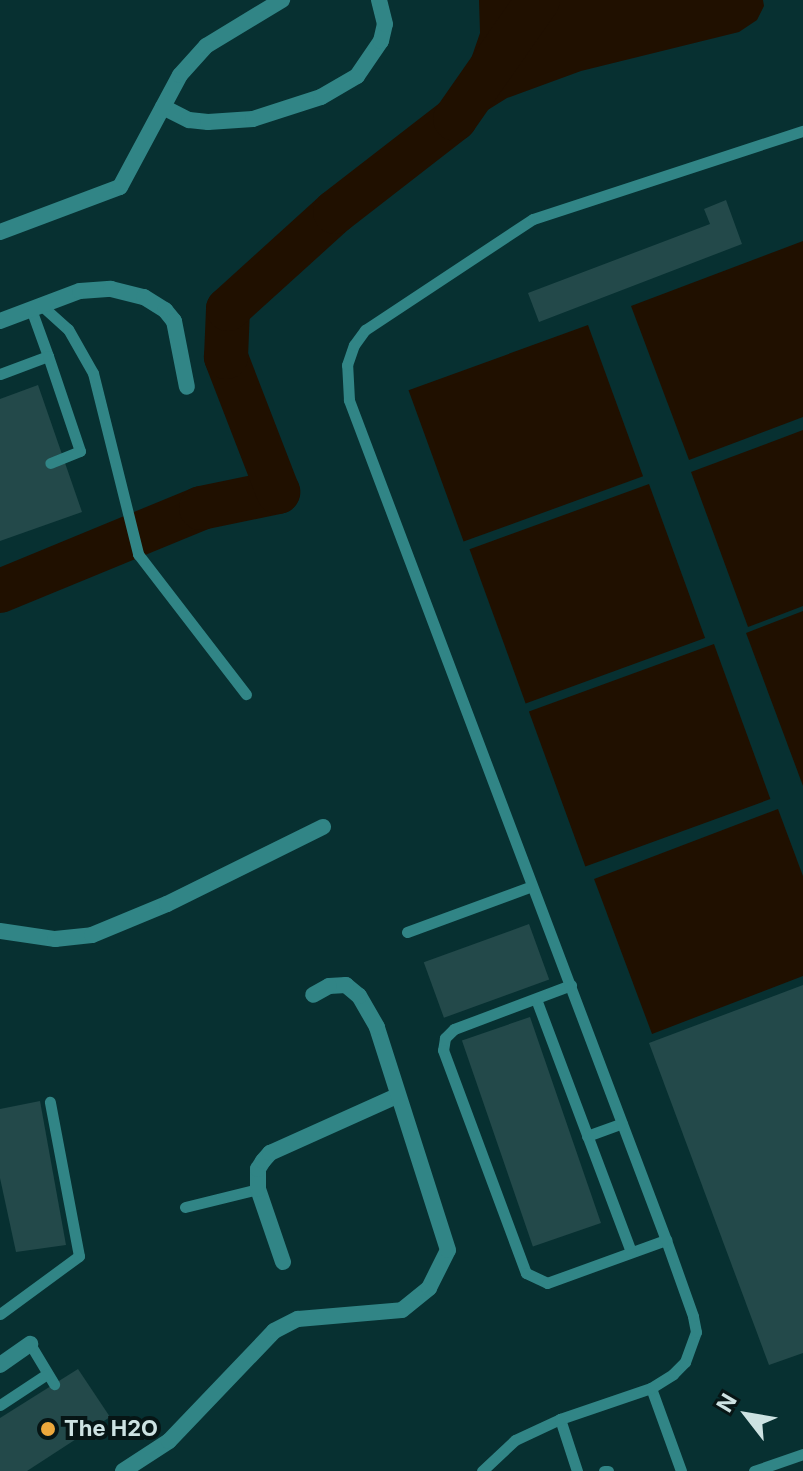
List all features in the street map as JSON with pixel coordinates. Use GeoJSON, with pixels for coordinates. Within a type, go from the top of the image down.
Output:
{"type":"FeatureCollection","features":[{"type":"Feature","properties":{"kind":"street"},"geometry":{"type":"LineString","coordinates":[[0,232],[120,187],[180,75],[206,46],[282,0]]}},
{"type":"Feature","properties":{"kind":"street"},"geometry":{"type":"LineString","coordinates":[[163,107],[189,120],[208,122],[253,119],[321,97],[357,76],[381,41],[385,24],[379,0]]}},
{"type":"Feature","properties":{"kind":"street"},"geometry":{"type":"LineString","coordinates":[[0,321],[80,291],[111,289],[144,297],[171,314],[187,387]]}},
{"type":"Feature","properties":{"kind":"street"},"geometry":{"type":"LineString","coordinates":[[0,931],[55,939],[92,935],[167,904],[323,827]]}},
{"type":"Feature","properties":{"kind":"street"},"geometry":{"type":"LineString","coordinates":[[123,1471],[169,1441],[274,1331],[298,1319],[402,1310],[429,1288],[448,1250],[377,1027],[354,989],[338,984],[313,995]]}},
{"type":"Feature","properties":{"kind":"street"},"geometry":{"type":"LineString","coordinates":[[283,1262],[258,1189],[258,1169],[270,1153],[397,1096]]}},
{"type":"Feature","properties":{"kind":"street"},"geometry":{"type":"LineString","coordinates":[[0,1365],[30,1344]]}},
{"type":"Feature","properties":{"kind":"lane"},"geometry":{"type":"LineString","coordinates":[[482,1471],[515,1440],[560,1419],[651,1388],[685,1362],[696,1332],[666,1240],[349,400],[347,365],[365,330],[533,219],[803,131]]}},
{"type":"Feature","properties":{"kind":"lane"},"geometry":{"type":"LineString","coordinates":[[36,307],[48,356],[80,451],[50,463]]}},
{"type":"Feature","properties":{"kind":"lane"},"geometry":{"type":"LineString","coordinates":[[36,307],[68,329],[93,373],[136,548],[246,694]]}},
{"type":"Feature","properties":{"kind":"lane"},"geometry":{"type":"LineString","coordinates":[[0,374],[48,356]]}},
{"type":"Feature","properties":{"kind":"lane"},"geometry":{"type":"LineString","coordinates":[[407,932],[532,886]]}},
{"type":"Feature","properties":{"kind":"lane"},"geometry":{"type":"LineString","coordinates":[[571,985],[454,1029],[445,1038],[443,1050],[520,1258],[526,1273],[547,1283],[666,1240]]}},
{"type":"Feature","properties":{"kind":"lane"},"geometry":{"type":"LineString","coordinates":[[536,999],[631,1252]]}},
{"type":"Feature","properties":{"kind":"lane"},"geometry":{"type":"LineString","coordinates":[[0,1314],[79,1256],[50,1102]]}},
{"type":"Feature","properties":{"kind":"lane"},"geometry":{"type":"LineString","coordinates":[[587,1136],[622,1123]]}},
{"type":"Feature","properties":{"kind":"lane"},"geometry":{"type":"LineString","coordinates":[[185,1207],[258,1189]]}},
{"type":"Feature","properties":{"kind":"lane"},"geometry":{"type":"LineString","coordinates":[[0,1405],[50,1379],[30,1344]]}},
{"type":"Feature","properties":{"kind":"lane"},"geometry":{"type":"LineString","coordinates":[[651,1388],[681,1471]]}},
{"type":"Feature","properties":{"kind":"lane"},"geometry":{"type":"LineString","coordinates":[[560,1419],[577,1471]]}},
{"type":"Feature","properties":{"kind":"lane"},"geometry":{"type":"LineString","coordinates":[[754,1471],[803,1454]]}},
{"type":"Feature","properties":{"kind":"shaded area"},"geometry":{"type":"Polygon","coordinates":[[[479,0],[763,0],[764,6],[757,20],[739,32],[581,71],[507,98],[462,126],[455,119],[454,108],[480,33],[479,0]]]}},
{"type":"Feature","properties":{"kind":"shaded area"},"geometry":{"type":"Polygon","coordinates":[[[803,241],[803,417],[689,460],[631,306],[803,241]]]}},
{"type":"Feature","properties":{"kind":"shaded area"},"geometry":{"type":"Polygon","coordinates":[[[588,325],[643,476],[464,542],[409,390],[588,325]]]}},
{"type":"Feature","properties":{"kind":"shaded area"},"geometry":{"type":"Polygon","coordinates":[[[803,430],[803,606],[748,627],[691,472],[803,430]]]}},
{"type":"Feature","properties":{"kind":"shaded area"},"geometry":{"type":"Polygon","coordinates":[[[649,484],[705,638],[526,703],[470,549],[649,484]]]}},
{"type":"Feature","properties":{"kind":"shaded area"},"geometry":{"type":"Polygon","coordinates":[[[803,611],[803,786],[746,633],[803,611]]]}},
{"type":"Feature","properties":{"kind":"shaded area"},"geometry":{"type":"Polygon","coordinates":[[[714,644],[770,799],[585,866],[529,711],[714,644]]]}},
{"type":"Feature","properties":{"kind":"shaded area"},"geometry":{"type":"Polygon","coordinates":[[[778,809],[803,876],[803,976],[652,1034],[594,879],[778,809]]]}},
{"type":"Feature","properties":{"kind":"building"},"geometry":{"type":"Polygon","coordinates":[[[726,200],[742,244],[539,322],[528,293],[710,224],[704,209],[726,200]]]}},
{"type":"Feature","properties":{"kind":"building"},"geometry":{"type":"Polygon","coordinates":[[[38,385],[82,512],[0,541],[0,399],[38,385]]]}},
{"type":"Feature","properties":{"kind":"building"},"geometry":{"type":"Polygon","coordinates":[[[529,924],[549,979],[444,1018],[424,962],[529,924]]]}},
{"type":"Feature","properties":{"kind":"building"},"geometry":{"type":"Polygon","coordinates":[[[803,985],[803,1353],[769,1365],[649,1043],[803,985]]]}},
{"type":"Feature","properties":{"kind":"building"},"geometry":{"type":"Polygon","coordinates":[[[530,1017],[601,1223],[533,1247],[462,1040],[530,1017]]]}},
{"type":"Feature","properties":{"kind":"building"},"geometry":{"type":"Polygon","coordinates":[[[40,1101],[66,1245],[16,1252],[0,1178],[0,1109],[40,1101]]]}},
{"type":"Feature","properties":{"kind":"building","name":"The H2O"},"geometry":{"type":"Polygon","coordinates":[[[78,1369],[110,1417],[27,1471],[0,1471],[0,1418],[78,1369]]]}},
{"type":"Feature","properties":{"kind":"waterway"},"geometry":{"type":"LineString","coordinates":[[0,591],[201,508],[278,492],[226,357],[228,309],[335,212],[455,119],[538,0]]}},
{"type":"Feature","properties":{"kind":"place","name":"The H2O"},"geometry":{"type":"Point","coordinates":[48,1429]}}]}
